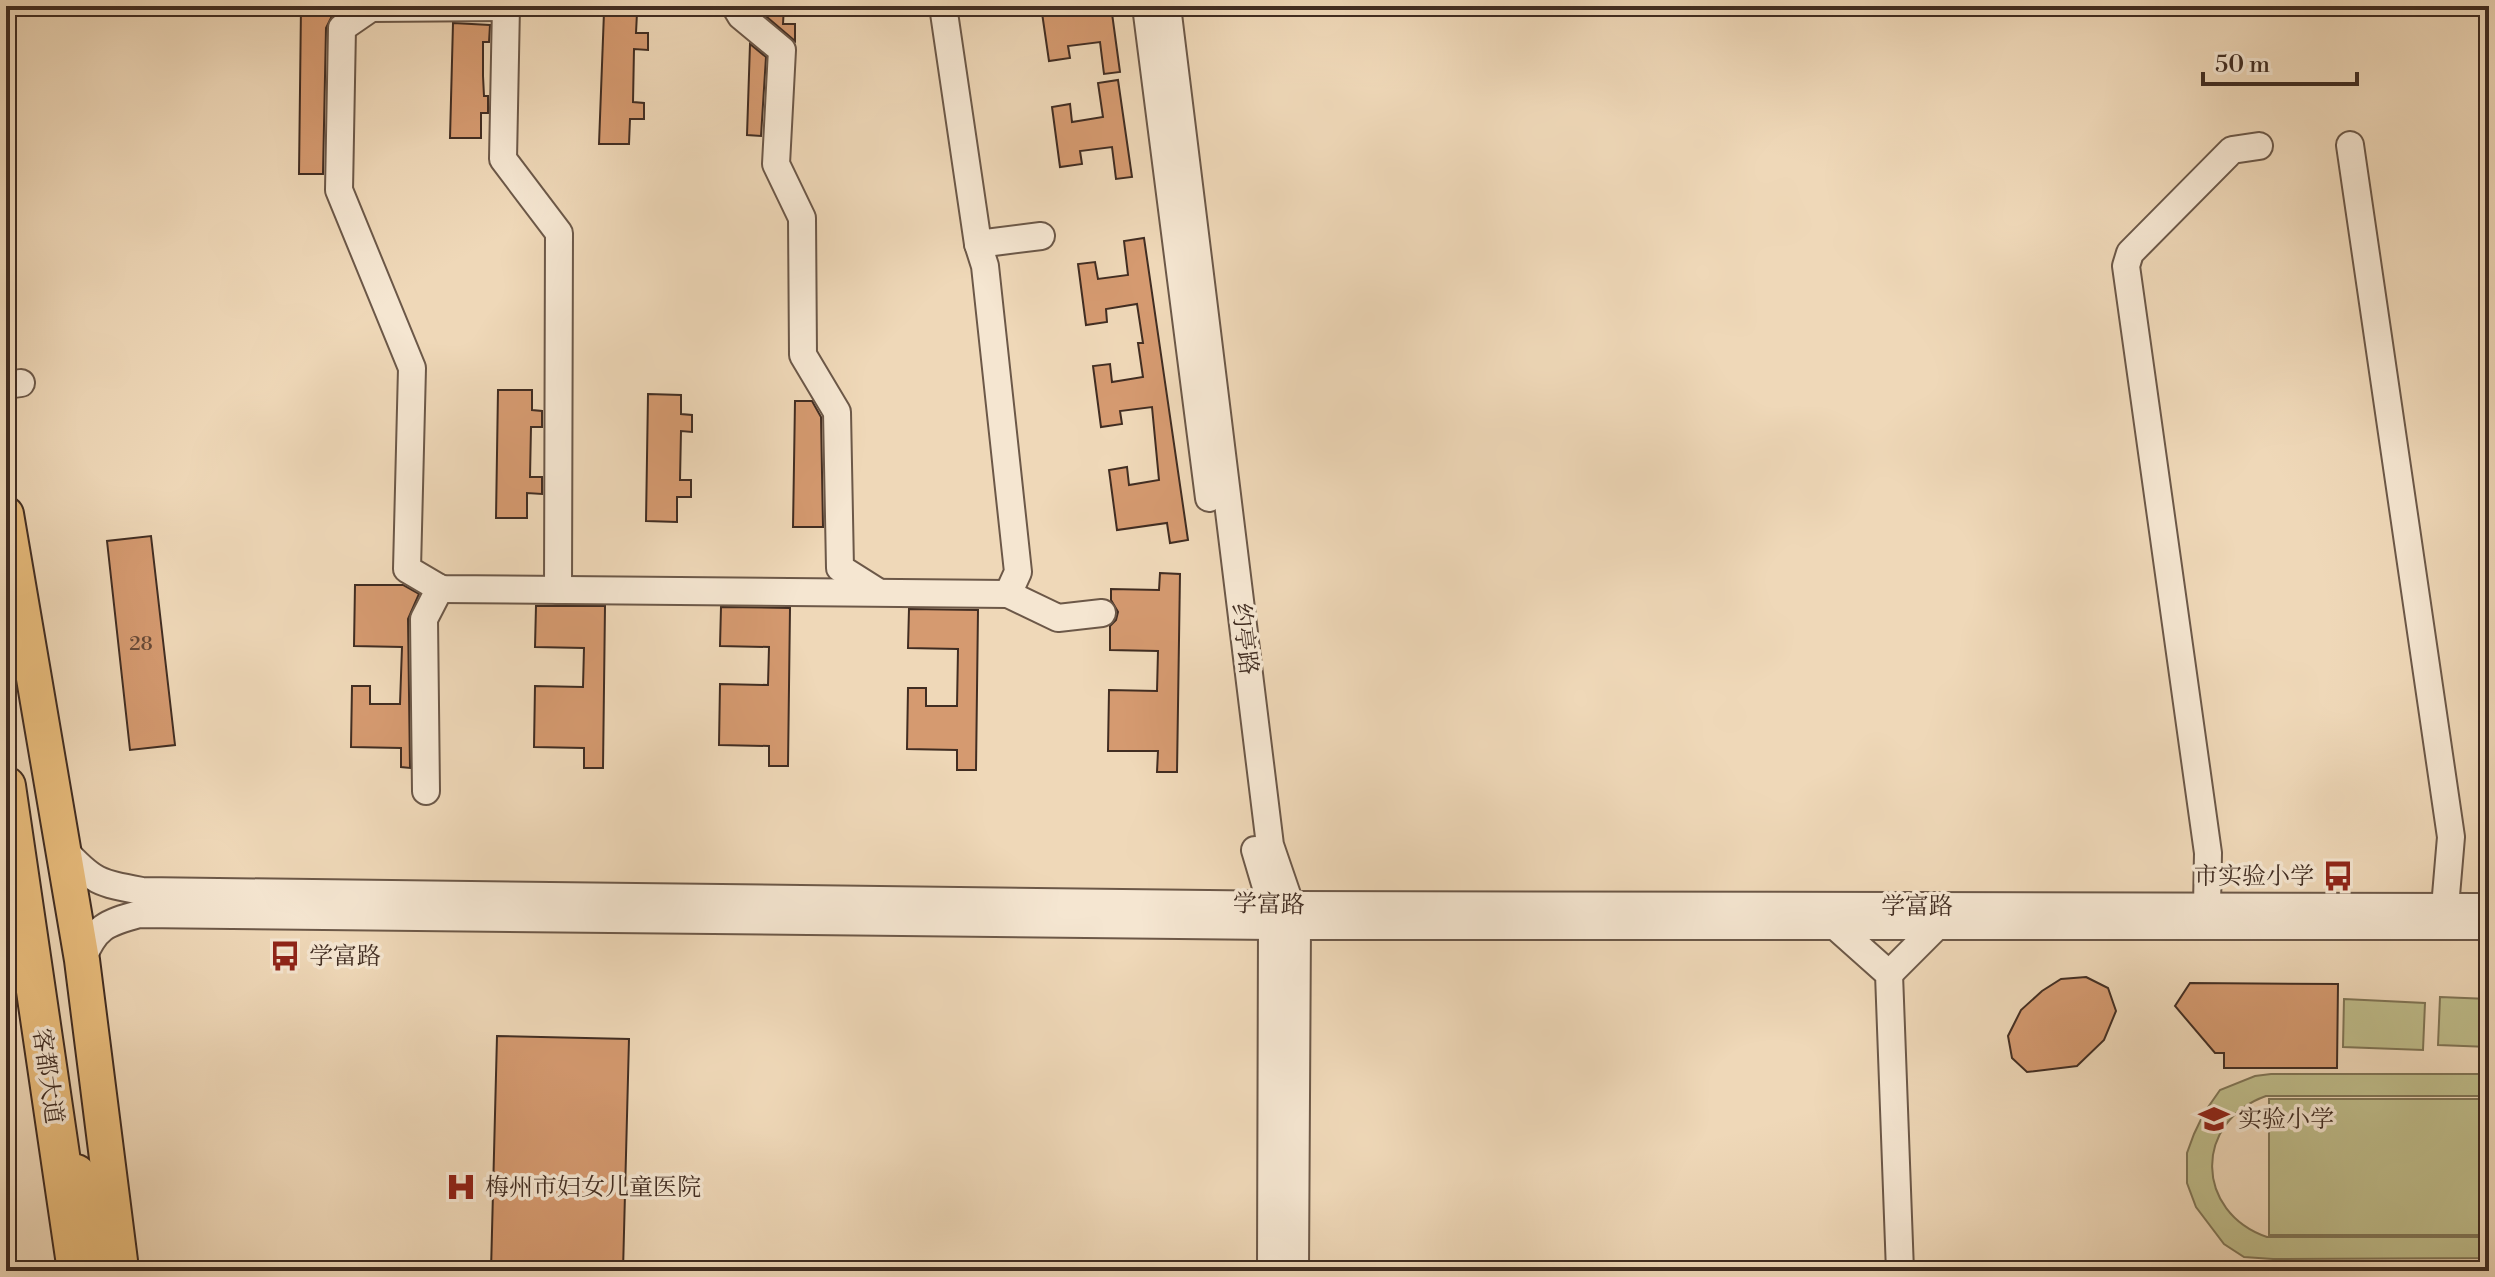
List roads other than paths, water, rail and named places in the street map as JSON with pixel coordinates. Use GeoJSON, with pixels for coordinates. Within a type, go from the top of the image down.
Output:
{"type":"FeatureCollection","features":[{"type":"Feature","properties":{"kind":"highway","name":"客都大道"},"geometry":{"type":"LineString","coordinates":[[6,786],[77,1271]]}},
{"type":"Feature","properties":{"kind":"highway"},"geometry":{"type":"LineString","coordinates":[[55,1122],[119,1271]]}},
{"type":"Feature","properties":{"kind":"main road"},"geometry":{"type":"LineString","coordinates":[[6,514],[82,960],[119,1271]]}},
{"type":"Feature","properties":{"kind":"street"},"geometry":{"type":"LineString","coordinates":[[558,590],[559,233],[503,159],[506,6],[371,8],[342,28],[339,190],[412,368],[407,569],[440,588],[558,590],[1008,594],[1058,618],[1102,613]]}},
{"type":"Feature","properties":{"kind":"street"},"geometry":{"type":"LineString","coordinates":[[735,6],[741,16],[782,50],[776,164],[802,218],[803,355],[837,412],[840,568],[878,592]]}},
{"type":"Feature","properties":{"kind":"street"},"geometry":{"type":"LineString","coordinates":[[943,6],[978,244],[985,266],[1018,572],[1008,594]]}},
{"type":"Feature","properties":{"kind":"street","name":"约亭路"},"geometry":{"type":"LineString","coordinates":[[1146,6],[1254,845],[1283,915],[1271,1271]]}},
{"type":"Feature","properties":{"kind":"street","name":"约亭路"},"geometry":{"type":"LineString","coordinates":[[1167,6],[1270,845],[1283,915],[1295,1271]]}},
{"type":"Feature","properties":{"kind":"street"},"geometry":{"type":"LineString","coordinates":[[2350,145],[2451,837],[2445,907]]}},
{"type":"Feature","properties":{"kind":"street"},"geometry":{"type":"LineString","coordinates":[[2207,906],[2208,853],[2126,266],[2130,253],[2232,150],[2259,146]]}},
{"type":"Feature","properties":{"kind":"street"},"geometry":{"type":"LineString","coordinates":[[978,244],[1041,236]]}},
{"type":"Feature","properties":{"kind":"street"},"geometry":{"type":"LineString","coordinates":[[426,791],[424,619],[440,588]]}},
{"type":"Feature","properties":{"kind":"street","name":"学富路"},"geometry":{"type":"LineString","coordinates":[[63,849],[86,874],[110,885],[142,891],[1834,925],[2489,926]]}},
{"type":"Feature","properties":{"kind":"street","name":"学富路"},"geometry":{"type":"LineString","coordinates":[[82,960],[91,938],[109,922],[139,914],[1283,915],[2207,906],[2489,907]]}},
{"type":"Feature","properties":{"kind":"street"},"geometry":{"type":"LineString","coordinates":[[1834,925],[1889,974],[1900,1271]]}},
{"type":"Feature","properties":{"kind":"street"},"geometry":{"type":"LineString","coordinates":[[1889,974],[1938,925]]}},
{"type":"Feature","properties":{"kind":"place","name":"市实验小学"},"geometry":{"type":"Point","coordinates":[2338,876]}},
{"type":"Feature","properties":{"kind":"place","name":"学富路"},"geometry":{"type":"Point","coordinates":[285,956]}},
{"type":"Feature","properties":{"kind":"place","name":"实验小学"},"geometry":{"type":"Point","coordinates":[2214,1119]}},
{"type":"Feature","properties":{"kind":"place","name":"梅州市妇女儿童医院"},"geometry":{"type":"Point","coordinates":[461,1187]}}]}
